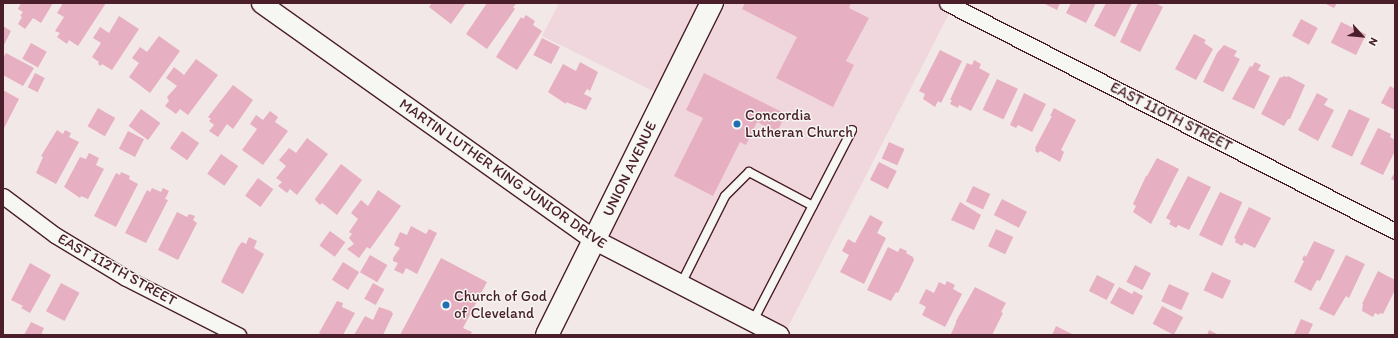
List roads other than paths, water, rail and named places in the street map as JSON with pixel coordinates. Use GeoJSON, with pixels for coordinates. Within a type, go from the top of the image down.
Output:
{"type":"FeatureCollection","features":[{"type":"Feature","properties":{"kind":"main road","name":"UNION AVENUE"},"geometry":{"type":"LineString","coordinates":[[548,335],[712,3]]}},
{"type":"Feature","properties":{"kind":"street","name":"MARTIN LUTHER KING JUNIOR DRIVE"},"geometry":{"type":"LineString","coordinates":[[260,3],[595,240],[779,335]]}},
{"type":"Feature","properties":{"kind":"street","name":"EAST 110TH STREET"},"geometry":{"type":"LineString","coordinates":[[947,3],[1395,231]]}},
{"type":"Feature","properties":{"kind":"street","name":"EAST 112TH STREET"},"geometry":{"type":"LineString","coordinates":[[3,196],[55,235],[126,278],[238,335]]}},
{"type":"Feature","properties":{"kind":"lane"},"geometry":{"type":"LineString","coordinates":[[753,321],[852,130]]}},
{"type":"Feature","properties":{"kind":"lane"},"geometry":{"type":"LineString","coordinates":[[680,284],[725,196],[749,172],[813,206]]}},
{"type":"Feature","properties":{"kind":"place","name":"Concordia Lutheran Church"},"geometry":{"type":"Point","coordinates":[737,124]}},
{"type":"Feature","properties":{"kind":"place","name":"Church of God of Cleveland"},"geometry":{"type":"Point","coordinates":[446,305]}}]}
